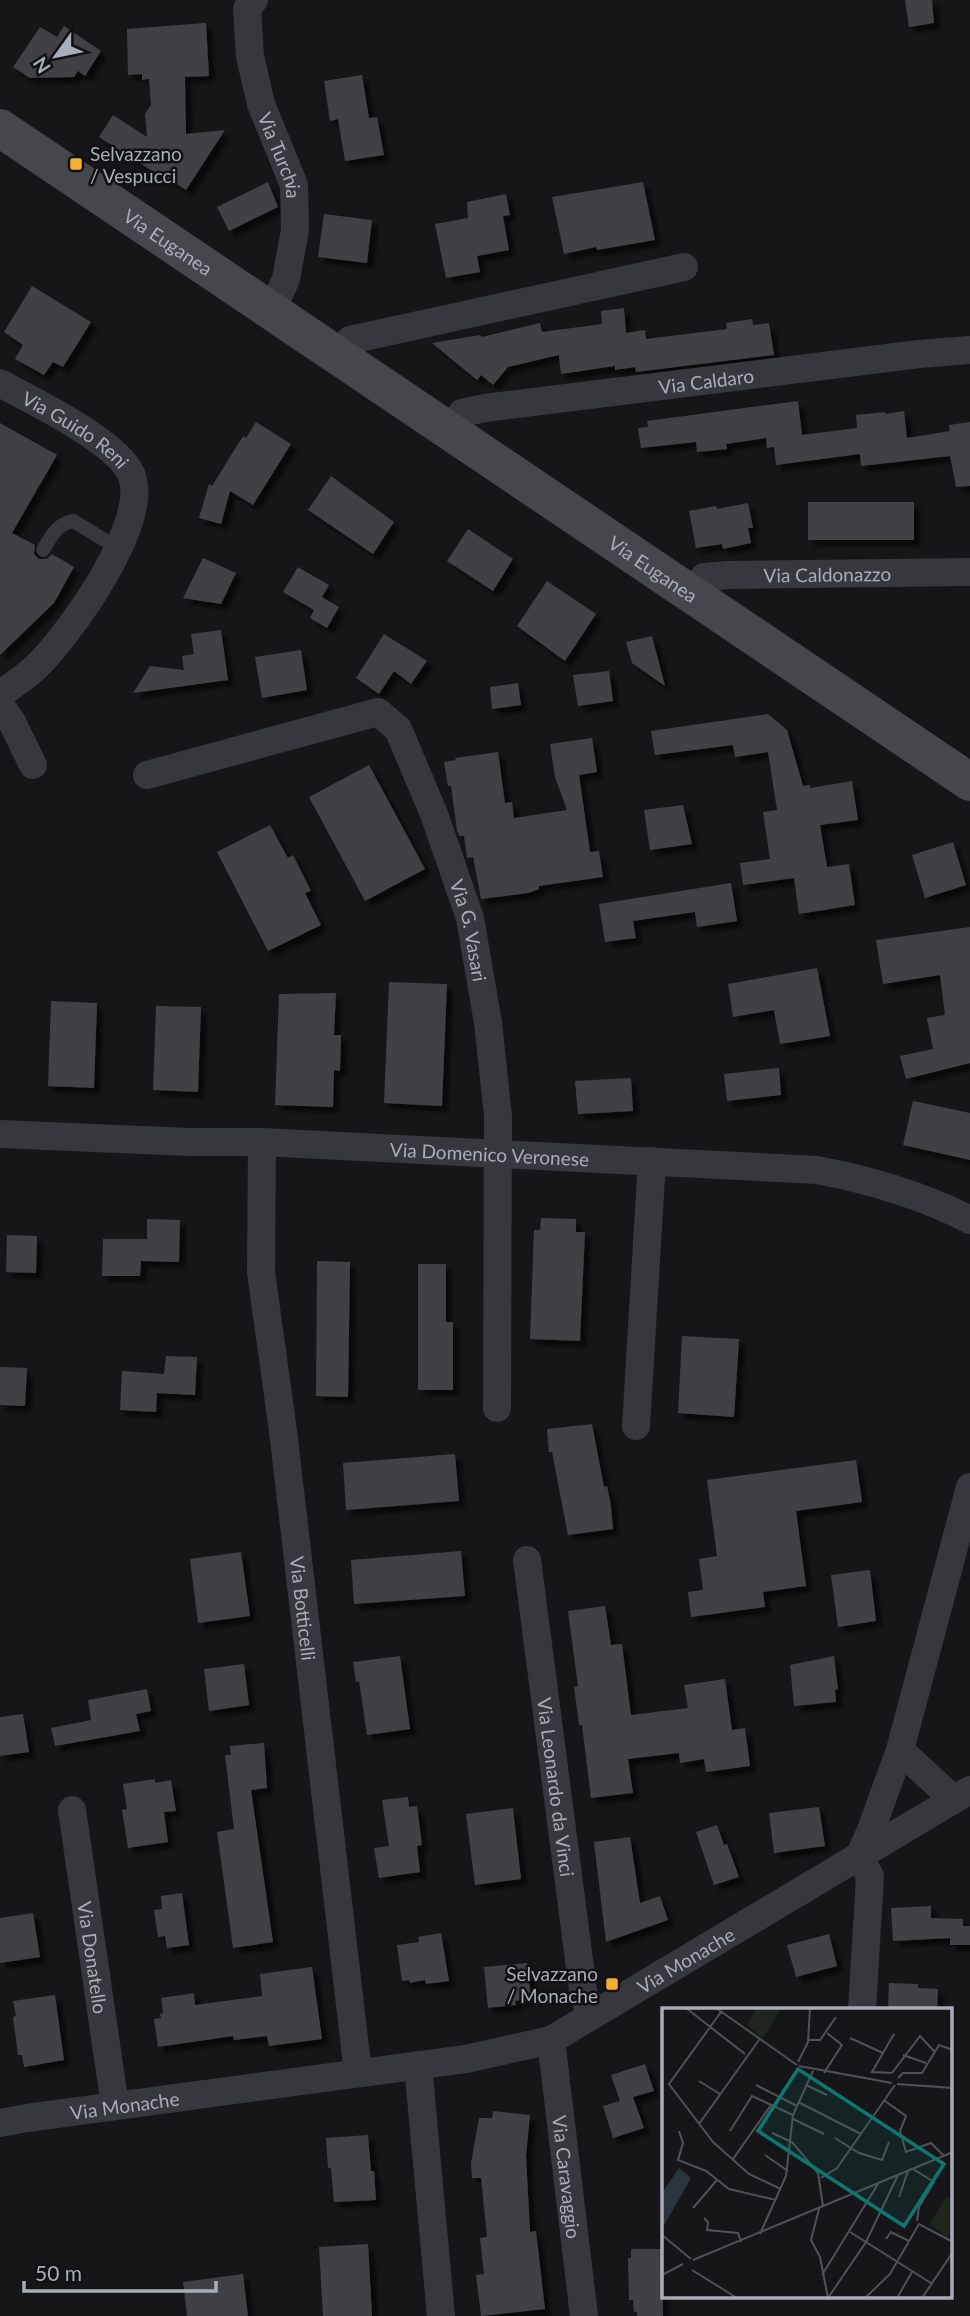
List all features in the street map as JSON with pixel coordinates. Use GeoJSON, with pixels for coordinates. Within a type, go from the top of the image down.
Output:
{"type":"FeatureCollection","features":[{"type":"Feature","properties":{"kind":"street","name":"Via Turchia"},"geometry":{"type":"LineString","coordinates":[[254,0],[247,9],[250,56],[261,104],[294,185],[295,230],[286,279],[272,310]]}},
{"type":"Feature","properties":{"kind":"street","name":"Via Euganea"},"geometry":{"type":"LineString","coordinates":[[0,128],[970,782]]}},
{"type":"Feature","properties":{"kind":"street"},"geometry":{"type":"LineString","coordinates":[[337,354],[350,340],[684,267]]}},
{"type":"Feature","properties":{"kind":"street","name":"Via Caldaro"},"geometry":{"type":"LineString","coordinates":[[450,431],[462,413],[485,408],[970,350]]}},
{"type":"Feature","properties":{"kind":"street","name":"Via Guido Reni"},"geometry":{"type":"LineString","coordinates":[[0,383],[109,447],[130,472],[135,490],[132,513],[106,573],[58,641],[34,668],[0,695]]}},
{"type":"Feature","properties":{"kind":"street","name":"Via Caldonazzo"},"geometry":{"type":"LineString","coordinates":[[691,593],[704,577],[728,575],[970,572]]}},
{"type":"Feature","properties":{"kind":"street"},"geometry":{"type":"LineString","coordinates":[[0,705],[11,720],[33,765]]}},
{"type":"Feature","properties":{"kind":"street","name":"Via G. Vasari"},"geometry":{"type":"LineString","coordinates":[[147,775],[378,712],[398,729],[434,814],[470,918],[488,1023],[498,1116],[497,1154]]}},
{"type":"Feature","properties":{"kind":"street","name":"Via Domenico Veronese"},"geometry":{"type":"LineString","coordinates":[[0,1134],[190,1142],[262,1142],[817,1170],[853,1177],[937,1202],[970,1220]]}},
{"type":"Feature","properties":{"kind":"street","name":"Via Botticelli"},"geometry":{"type":"LineString","coordinates":[[262,1142],[261,1272],[283,1431],[358,2073]]}},
{"type":"Feature","properties":{"kind":"street"},"geometry":{"type":"LineString","coordinates":[[497,1154],[497,1408]]}},
{"type":"Feature","properties":{"kind":"street"},"geometry":{"type":"LineString","coordinates":[[636,1426],[652,1161]]}},
{"type":"Feature","properties":{"kind":"street"},"geometry":{"type":"LineString","coordinates":[[862,2008],[870,1876],[859,1857],[900,1750],[970,1488]]}},
{"type":"Feature","properties":{"kind":"street","name":"Via Leonardo da Vinci"},"geometry":{"type":"LineString","coordinates":[[527,1560],[584,1998],[593,2014]]}},
{"type":"Feature","properties":{"kind":"street"},"geometry":{"type":"LineString","coordinates":[[900,1750],[961,1795]]}},
{"type":"Feature","properties":{"kind":"street","name":"Via Monache"},"geometry":{"type":"LineString","coordinates":[[0,2123],[466,2059],[551,2040],[961,1795]]}},
{"type":"Feature","properties":{"kind":"street","name":"Via Donatello"},"geometry":{"type":"LineString","coordinates":[[72,1810],[115,2106]]}},
{"type":"Feature","properties":{"kind":"street","name":"Via Caravaggio"},"geometry":{"type":"LineString","coordinates":[[551,2040],[584,2316]]}},
{"type":"Feature","properties":{"kind":"street"},"geometry":{"type":"LineString","coordinates":[[418,2065],[441,2316]]}},
{"type":"Feature","properties":{"kind":"lane"},"geometry":{"type":"LineString","coordinates":[[43,550],[55,529],[73,521],[118,548]]}},
{"type":"Feature","properties":{"kind":"building"},"geometry":{"type":"Polygon","coordinates":[[[905,0],[932,0],[934,23],[909,27],[905,0]]]}},
{"type":"Feature","properties":{"kind":"building"},"geometry":{"type":"Polygon","coordinates":[[[206,23],[209,76],[185,77],[186,134],[225,130],[186,190],[99,137],[113,115],[147,137],[145,114],[151,105],[149,79],[142,80],[142,74],[128,75],[127,29],[206,23]]]}},
{"type":"Feature","properties":{"kind":"building"},"geometry":{"type":"Polygon","coordinates":[[[64,26],[101,51],[85,76],[78,71],[74,77],[30,78],[13,67],[40,27],[57,37],[64,26]]]}},
{"type":"Feature","properties":{"kind":"building"},"geometry":{"type":"Polygon","coordinates":[[[362,75],[369,118],[377,117],[384,155],[345,161],[338,119],[330,121],[324,81],[362,75]]]}},
{"type":"Feature","properties":{"kind":"building"},"geometry":{"type":"Polygon","coordinates":[[[268,182],[278,207],[229,231],[217,207],[268,182]]]}},
{"type":"Feature","properties":{"kind":"building"},"geometry":{"type":"Polygon","coordinates":[[[643,182],[655,240],[564,254],[552,197],[643,182]]]}},
{"type":"Feature","properties":{"kind":"building"},"geometry":{"type":"Polygon","coordinates":[[[506,194],[510,215],[503,216],[509,250],[477,256],[480,272],[446,278],[435,224],[468,218],[467,202],[506,194]]]}},
{"type":"Feature","properties":{"kind":"building"},"geometry":{"type":"Polygon","coordinates":[[[324,214],[372,220],[367,263],[318,257],[324,214]]]}},
{"type":"Feature","properties":{"kind":"building"},"geometry":{"type":"Polygon","coordinates":[[[32,286],[91,322],[63,367],[53,362],[44,375],[15,359],[23,345],[4,332],[32,286]]]}},
{"type":"Feature","properties":{"kind":"building"},"geometry":{"type":"Polygon","coordinates":[[[624,308],[626,333],[645,330],[646,339],[727,329],[726,323],[752,319],[753,325],[769,323],[774,355],[636,372],[635,367],[615,370],[615,366],[561,374],[559,355],[508,367],[493,385],[481,375],[477,380],[432,343],[480,335],[482,337],[540,323],[542,332],[602,324],[601,311],[624,308]]]}},
{"type":"Feature","properties":{"kind":"building"},"geometry":{"type":"Polygon","coordinates":[[[798,401],[802,435],[857,428],[856,415],[885,412],[904,411],[907,438],[950,431],[949,425],[970,422],[970,486],[956,487],[950,456],[861,466],[860,454],[776,465],[774,447],[767,448],[766,438],[726,444],[727,449],[697,452],[696,442],[641,448],[638,428],[648,427],[647,421],[798,401]]]}},
{"type":"Feature","properties":{"kind":"building"},"geometry":{"type":"Polygon","coordinates":[[[256,422],[291,444],[253,505],[230,491],[221,524],[199,518],[209,484],[212,486],[243,436],[246,438],[256,422]]]}},
{"type":"Feature","properties":{"kind":"building"},"geometry":{"type":"Polygon","coordinates":[[[0,423],[57,455],[12,533],[35,545],[34,554],[39,559],[47,559],[52,554],[74,567],[54,603],[0,655],[0,423]]]}},
{"type":"Feature","properties":{"kind":"building"},"geometry":{"type":"Polygon","coordinates":[[[331,476],[394,522],[373,554],[308,510],[331,476]]]}},
{"type":"Feature","properties":{"kind":"building"},"geometry":{"type":"Polygon","coordinates":[[[808,502],[914,502],[914,540],[808,540],[808,502]]]}},
{"type":"Feature","properties":{"kind":"building"},"geometry":{"type":"Polygon","coordinates":[[[748,503],[753,528],[748,528],[751,543],[723,549],[722,544],[696,548],[689,511],[748,503]]]}},
{"type":"Feature","properties":{"kind":"building"},"geometry":{"type":"Polygon","coordinates":[[[468,529],[513,559],[493,591],[447,561],[468,529]]]}},
{"type":"Feature","properties":{"kind":"building"},"geometry":{"type":"Polygon","coordinates":[[[203,558],[236,573],[221,604],[183,598],[203,558]]]}},
{"type":"Feature","properties":{"kind":"building"},"geometry":{"type":"Polygon","coordinates":[[[298,567],[329,585],[322,597],[339,607],[327,628],[310,618],[314,610],[283,592],[298,567]]]}},
{"type":"Feature","properties":{"kind":"building"},"geometry":{"type":"Polygon","coordinates":[[[547,581],[596,614],[565,661],[517,626],[547,581]]]}},
{"type":"Feature","properties":{"kind":"building"},"geometry":{"type":"Polygon","coordinates":[[[221,630],[228,680],[133,693],[150,666],[184,670],[182,656],[194,654],[191,634],[221,630]]]}},
{"type":"Feature","properties":{"kind":"building"},"geometry":{"type":"Polygon","coordinates":[[[384,634],[427,661],[411,684],[394,671],[379,694],[356,678],[384,634]]]}},
{"type":"Feature","properties":{"kind":"building"},"geometry":{"type":"Polygon","coordinates":[[[652,636],[665,686],[632,663],[626,642],[652,636]]]}},
{"type":"Feature","properties":{"kind":"building"},"geometry":{"type":"Polygon","coordinates":[[[301,650],[307,690],[262,698],[255,657],[301,650]]]}},
{"type":"Feature","properties":{"kind":"building"},"geometry":{"type":"Polygon","coordinates":[[[609,671],[613,701],[578,706],[573,675],[609,671]]]}},
{"type":"Feature","properties":{"kind":"building"},"geometry":{"type":"Polygon","coordinates":[[[518,683],[521,705],[492,709],[490,687],[518,683]]]}},
{"type":"Feature","properties":{"kind":"building"},"geometry":{"type":"Polygon","coordinates":[[[768,714],[787,730],[803,786],[810,785],[810,788],[852,781],[858,820],[820,825],[827,867],[849,864],[855,905],[799,914],[794,878],[743,885],[740,863],[770,859],[763,812],[777,810],[768,752],[735,757],[733,745],[655,755],[651,731],[768,714]]]}},
{"type":"Feature","properties":{"kind":"building"},"geometry":{"type":"Polygon","coordinates":[[[592,738],[597,772],[579,775],[590,852],[599,851],[603,877],[539,886],[539,889],[528,893],[481,899],[473,857],[467,858],[464,836],[459,836],[457,830],[451,786],[448,786],[444,762],[498,752],[505,803],[512,802],[514,818],[567,810],[555,777],[550,744],[592,738]]]}},
{"type":"Feature","properties":{"kind":"building"},"geometry":{"type":"Polygon","coordinates":[[[369,765],[425,869],[365,901],[309,797],[369,765]]]}},
{"type":"Feature","properties":{"kind":"building"},"geometry":{"type":"Polygon","coordinates":[[[683,805],[692,844],[650,850],[644,810],[683,805]]]}},
{"type":"Feature","properties":{"kind":"building"},"geometry":{"type":"Polygon","coordinates":[[[270,825],[288,858],[293,855],[311,891],[305,893],[321,925],[268,951],[217,852],[270,825]]]}},
{"type":"Feature","properties":{"kind":"building"},"geometry":{"type":"Polygon","coordinates":[[[953,842],[966,885],[925,898],[912,855],[953,842]]]}},
{"type":"Feature","properties":{"kind":"building"},"geometry":{"type":"Polygon","coordinates":[[[731,883],[737,921],[697,927],[695,912],[633,921],[636,938],[605,942],[599,904],[731,883]]]}},
{"type":"Feature","properties":{"kind":"building"},"geometry":{"type":"Polygon","coordinates":[[[970,927],[970,1063],[906,1079],[900,1056],[933,1049],[927,1018],[945,1015],[940,975],[883,984],[876,940],[970,927]]]}},
{"type":"Feature","properties":{"kind":"building"},"geometry":{"type":"Polygon","coordinates":[[[817,968],[830,1036],[780,1044],[774,1010],[733,1017],[728,984],[817,968]]]}},
{"type":"Feature","properties":{"kind":"building"},"geometry":{"type":"Polygon","coordinates":[[[389,982],[447,984],[442,1106],[384,1103],[389,982]]]}},
{"type":"Feature","properties":{"kind":"building"},"geometry":{"type":"Polygon","coordinates":[[[336,993],[334,1035],[341,1035],[340,1071],[334,1070],[333,1107],[275,1105],[279,994],[336,993]]]}},
{"type":"Feature","properties":{"kind":"building"},"geometry":{"type":"Polygon","coordinates":[[[51,1001],[97,1003],[94,1088],[48,1086],[51,1001]]]}},
{"type":"Feature","properties":{"kind":"building"},"geometry":{"type":"Polygon","coordinates":[[[156,1006],[201,1007],[198,1092],[153,1090],[156,1006]]]}},
{"type":"Feature","properties":{"kind":"building"},"geometry":{"type":"Polygon","coordinates":[[[779,1068],[781,1095],[727,1101],[724,1074],[779,1068]]]}},
{"type":"Feature","properties":{"kind":"building"},"geometry":{"type":"Polygon","coordinates":[[[631,1078],[633,1111],[578,1114],[575,1081],[631,1078]]]}},
{"type":"Feature","properties":{"kind":"building"},"geometry":{"type":"Polygon","coordinates":[[[913,1101],[970,1113],[970,1160],[903,1145],[913,1101]]]}},
{"type":"Feature","properties":{"kind":"building"},"geometry":{"type":"Polygon","coordinates":[[[541,1218],[576,1219],[576,1232],[585,1232],[580,1341],[530,1339],[534,1230],[540,1230],[541,1218]]]}},
{"type":"Feature","properties":{"kind":"building"},"geometry":{"type":"Polygon","coordinates":[[[147,1219],[180,1220],[179,1262],[141,1261],[140,1276],[102,1276],[103,1239],[147,1239],[147,1219]]]}},
{"type":"Feature","properties":{"kind":"building"},"geometry":{"type":"Polygon","coordinates":[[[7,1235],[37,1236],[36,1273],[6,1272],[7,1235]]]}},
{"type":"Feature","properties":{"kind":"building"},"geometry":{"type":"Polygon","coordinates":[[[317,1261],[350,1262],[348,1397],[316,1396],[317,1261]]]}},
{"type":"Feature","properties":{"kind":"building"},"geometry":{"type":"Polygon","coordinates":[[[418,1264],[446,1264],[446,1322],[453,1322],[453,1390],[418,1390],[418,1264]]]}},
{"type":"Feature","properties":{"kind":"building"},"geometry":{"type":"Polygon","coordinates":[[[682,1336],[739,1339],[734,1417],[678,1413],[682,1336]]]}},
{"type":"Feature","properties":{"kind":"building"},"geometry":{"type":"Polygon","coordinates":[[[166,1356],[197,1357],[195,1395],[157,1393],[156,1412],[120,1410],[122,1371],[164,1374],[166,1356]]]}},
{"type":"Feature","properties":{"kind":"building"},"geometry":{"type":"Polygon","coordinates":[[[0,1367],[27,1368],[25,1406],[0,1405],[0,1367]]]}},
{"type":"Feature","properties":{"kind":"building"},"geometry":{"type":"Polygon","coordinates":[[[592,1424],[604,1487],[607,1486],[611,1506],[613,1529],[568,1535],[552,1452],[549,1452],[547,1429],[592,1424]]]}},
{"type":"Feature","properties":{"kind":"building"},"geometry":{"type":"Polygon","coordinates":[[[455,1454],[459,1501],[346,1510],[343,1463],[455,1454]]]}},
{"type":"Feature","properties":{"kind":"building"},"geometry":{"type":"Polygon","coordinates":[[[856,1460],[862,1502],[796,1511],[806,1586],[763,1592],[765,1607],[691,1617],[688,1592],[703,1590],[699,1559],[717,1556],[707,1480],[856,1460]]]}},
{"type":"Feature","properties":{"kind":"building"},"geometry":{"type":"Polygon","coordinates":[[[461,1551],[465,1596],[354,1604],[351,1560],[461,1551]]]}},
{"type":"Feature","properties":{"kind":"building"},"geometry":{"type":"Polygon","coordinates":[[[241,1552],[250,1616],[198,1623],[190,1559],[241,1552]]]}},
{"type":"Feature","properties":{"kind":"building"},"geometry":{"type":"Polygon","coordinates":[[[870,1570],[876,1621],[838,1627],[831,1575],[870,1570]]]}},
{"type":"Feature","properties":{"kind":"building"},"geometry":{"type":"Polygon","coordinates":[[[605,1606],[611,1645],[622,1644],[631,1715],[688,1708],[684,1685],[725,1679],[732,1730],[745,1728],[750,1766],[706,1772],[704,1759],[680,1763],[679,1753],[628,1759],[633,1793],[591,1798],[582,1725],[579,1725],[574,1687],[578,1686],[568,1611],[605,1606]]]}},
{"type":"Feature","properties":{"kind":"building"},"geometry":{"type":"Polygon","coordinates":[[[400,1656],[410,1729],[367,1735],[359,1681],[356,1682],[353,1662],[400,1656]]]}},
{"type":"Feature","properties":{"kind":"building"},"geometry":{"type":"Polygon","coordinates":[[[834,1656],[838,1689],[835,1690],[836,1702],[794,1706],[790,1665],[834,1656]]]}},
{"type":"Feature","properties":{"kind":"building"},"geometry":{"type":"Polygon","coordinates":[[[244,1664],[249,1705],[209,1711],[204,1669],[244,1664]]]}},
{"type":"Feature","properties":{"kind":"building"},"geometry":{"type":"Polygon","coordinates":[[[147,1689],[151,1711],[136,1714],[140,1731],[55,1746],[51,1728],[91,1720],[88,1700],[147,1689]]]}},
{"type":"Feature","properties":{"kind":"building"},"geometry":{"type":"Polygon","coordinates":[[[23,1714],[29,1752],[0,1756],[0,1717],[23,1714]]]}},
{"type":"Feature","properties":{"kind":"building"},"geometry":{"type":"Polygon","coordinates":[[[264,1743],[267,1788],[251,1790],[273,1942],[233,1948],[217,1832],[234,1829],[225,1755],[231,1755],[230,1746],[264,1743]]]}},
{"type":"Feature","properties":{"kind":"building"},"geometry":{"type":"Polygon","coordinates":[[[155,1779],[155,1783],[171,1780],[176,1811],[164,1812],[168,1842],[128,1848],[122,1810],[127,1809],[123,1784],[155,1779]]]}},
{"type":"Feature","properties":{"kind":"building"},"geometry":{"type":"Polygon","coordinates":[[[408,1797],[409,1807],[417,1806],[422,1845],[417,1846],[420,1872],[379,1878],[374,1848],[389,1846],[382,1800],[408,1797]]]}},
{"type":"Feature","properties":{"kind":"building"},"geometry":{"type":"Polygon","coordinates":[[[819,1807],[825,1846],[774,1853],[769,1813],[819,1807]]]}},
{"type":"Feature","properties":{"kind":"building"},"geometry":{"type":"Polygon","coordinates":[[[513,1808],[521,1879],[475,1885],[466,1814],[513,1808]]]}},
{"type":"Feature","properties":{"kind":"building"},"geometry":{"type":"Polygon","coordinates":[[[717,1825],[739,1877],[714,1885],[696,1832],[717,1825]]]}},
{"type":"Feature","properties":{"kind":"building"},"geometry":{"type":"Polygon","coordinates":[[[630,1837],[640,1903],[660,1896],[668,1920],[606,1942],[594,1842],[630,1837]]]}},
{"type":"Feature","properties":{"kind":"building"},"geometry":{"type":"Polygon","coordinates":[[[182,1893],[189,1945],[167,1948],[165,1936],[158,1937],[154,1910],[162,1909],[161,1896],[182,1893]]]}},
{"type":"Feature","properties":{"kind":"building"},"geometry":{"type":"Polygon","coordinates":[[[931,1906],[931,1918],[963,1919],[963,1926],[970,1926],[970,1945],[950,1945],[950,1938],[893,1941],[891,1908],[931,1906]]]}},
{"type":"Feature","properties":{"kind":"building"},"geometry":{"type":"Polygon","coordinates":[[[33,1913],[40,1957],[0,1963],[0,1918],[33,1913]]]}},
{"type":"Feature","properties":{"kind":"building"},"geometry":{"type":"Polygon","coordinates":[[[441,1933],[449,1981],[426,1984],[425,1980],[410,1983],[409,1980],[402,1981],[397,1945],[419,1942],[418,1937],[441,1933]]]}},
{"type":"Feature","properties":{"kind":"building"},"geometry":{"type":"Polygon","coordinates":[[[829,1934],[837,1966],[796,1977],[787,1945],[829,1934]]]}},
{"type":"Feature","properties":{"kind":"building"},"geometry":{"type":"Polygon","coordinates":[[[527,1963],[531,1999],[515,2001],[516,2005],[488,2008],[484,1967],[527,1963]]]}},
{"type":"Feature","properties":{"kind":"building"},"geometry":{"type":"Polygon","coordinates":[[[312,1967],[322,2039],[269,2046],[267,2036],[234,2040],[233,2036],[158,2047],[154,2019],[161,2018],[160,2014],[163,2013],[161,1998],[194,1993],[195,2005],[262,1996],[260,1974],[312,1967]]]}},
{"type":"Feature","properties":{"kind":"building"},"geometry":{"type":"Polygon","coordinates":[[[889,1983],[918,1984],[918,1988],[938,1989],[937,2008],[888,2008],[889,1983]]]}},
{"type":"Feature","properties":{"kind":"building"},"geometry":{"type":"Polygon","coordinates":[[[55,1995],[64,2060],[24,2067],[22,2055],[18,2055],[13,2001],[55,1995]]]}},
{"type":"Feature","properties":{"kind":"building"},"geometry":{"type":"Polygon","coordinates":[[[645,2064],[654,2091],[633,2097],[644,2128],[613,2138],[603,2106],[620,2101],[611,2075],[645,2064]]]}},
{"type":"Feature","properties":{"kind":"building"},"geometry":{"type":"Polygon","coordinates":[[[493,2111],[530,2115],[526,2156],[530,2232],[536,2231],[545,2309],[481,2316],[476,2275],[484,2274],[480,2238],[487,2237],[481,2178],[472,2178],[471,2163],[479,2118],[492,2118],[493,2111]]]}},
{"type":"Feature","properties":{"kind":"building"},"geometry":{"type":"Polygon","coordinates":[[[368,2135],[376,2200],[334,2202],[326,2138],[368,2135]]]}},
{"type":"Feature","properties":{"kind":"building"},"geometry":{"type":"Polygon","coordinates":[[[368,2244],[372,2316],[323,2316],[319,2247],[368,2244]]]}},
{"type":"Feature","properties":{"kind":"building"},"geometry":{"type":"Polygon","coordinates":[[[631,2249],[662,2249],[663,2316],[637,2316],[637,2312],[634,2312],[633,2300],[629,2300],[628,2258],[631,2258],[631,2249]]]}},
{"type":"Feature","properties":{"kind":"building"},"geometry":{"type":"Polygon","coordinates":[[[243,2274],[248,2316],[187,2316],[183,2282],[243,2274]]]}},
{"type":"Feature","properties":{"kind":"place","name":"Selvazzano / Vespucci"},"geometry":{"type":"Point","coordinates":[76,164]}},
{"type":"Feature","properties":{"kind":"place","name":"Selvazzano / Monache"},"geometry":{"type":"Point","coordinates":[612,1984]}}]}
